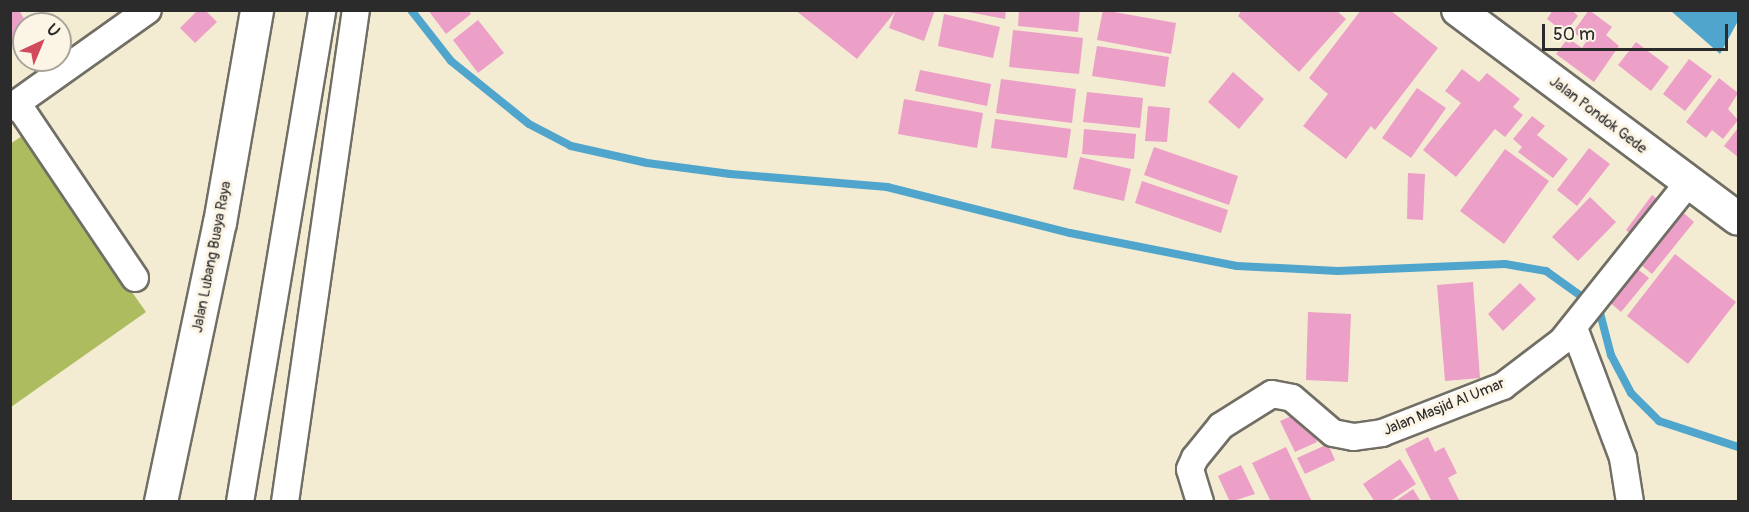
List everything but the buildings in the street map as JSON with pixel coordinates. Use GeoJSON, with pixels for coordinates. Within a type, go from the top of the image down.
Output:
{"type":"FeatureCollection","features":[{"type":"Feature","properties":{"kind":"main road","name":"Jalan Lubang Buaya Raya"},"geometry":{"type":"LineString","coordinates":[[161,501],[220,223],[257,10]]}},
{"type":"Feature","properties":{"kind":"main road","name":"Jalan Pondok Gede"},"geometry":{"type":"LineString","coordinates":[[1458,10],[1689,182],[1737,214]]}},
{"type":"Feature","properties":{"kind":"street"},"geometry":{"type":"LineString","coordinates":[[135,278],[14,106],[148,10]]}},
{"type":"Feature","properties":{"kind":"street"},"geometry":{"type":"LineString","coordinates":[[240,501],[322,10]]}},
{"type":"Feature","properties":{"kind":"street"},"geometry":{"type":"LineString","coordinates":[[285,501],[356,10]]}},
{"type":"Feature","properties":{"kind":"street","name":"Jalan Masjid Al Umar"},"geometry":{"type":"LineString","coordinates":[[1200,501],[1190,468],[1196,458],[1221,426],[1272,394],[1292,398],[1333,434],[1354,438],[1382,433],[1503,386],[1545,356],[1581,320],[1689,182]]}},
{"type":"Feature","properties":{"kind":"street"},"geometry":{"type":"LineString","coordinates":[[1581,320],[1623,459],[1630,501]]}},
{"type":"Feature","properties":{"kind":"green space"},"geometry":{"type":"Polygon","coordinates":[[[22,136],[146,312],[11,407],[10,144],[22,136]]]}},
{"type":"Feature","properties":{"kind":"water"},"geometry":{"type":"Polygon","coordinates":[[[1671,11],[1738,11],[1738,21],[1720,54],[1671,11]]]}},
{"type":"Feature","properties":{"kind":"waterway"},"geometry":{"type":"LineString","coordinates":[[411,10],[451,61],[529,124],[571,146],[647,163],[730,174],[887,187],[1070,233],[1237,266],[1338,271],[1505,264],[1546,271],[1599,309],[1611,355],[1631,393],[1659,421],[1738,447]]}}]}
